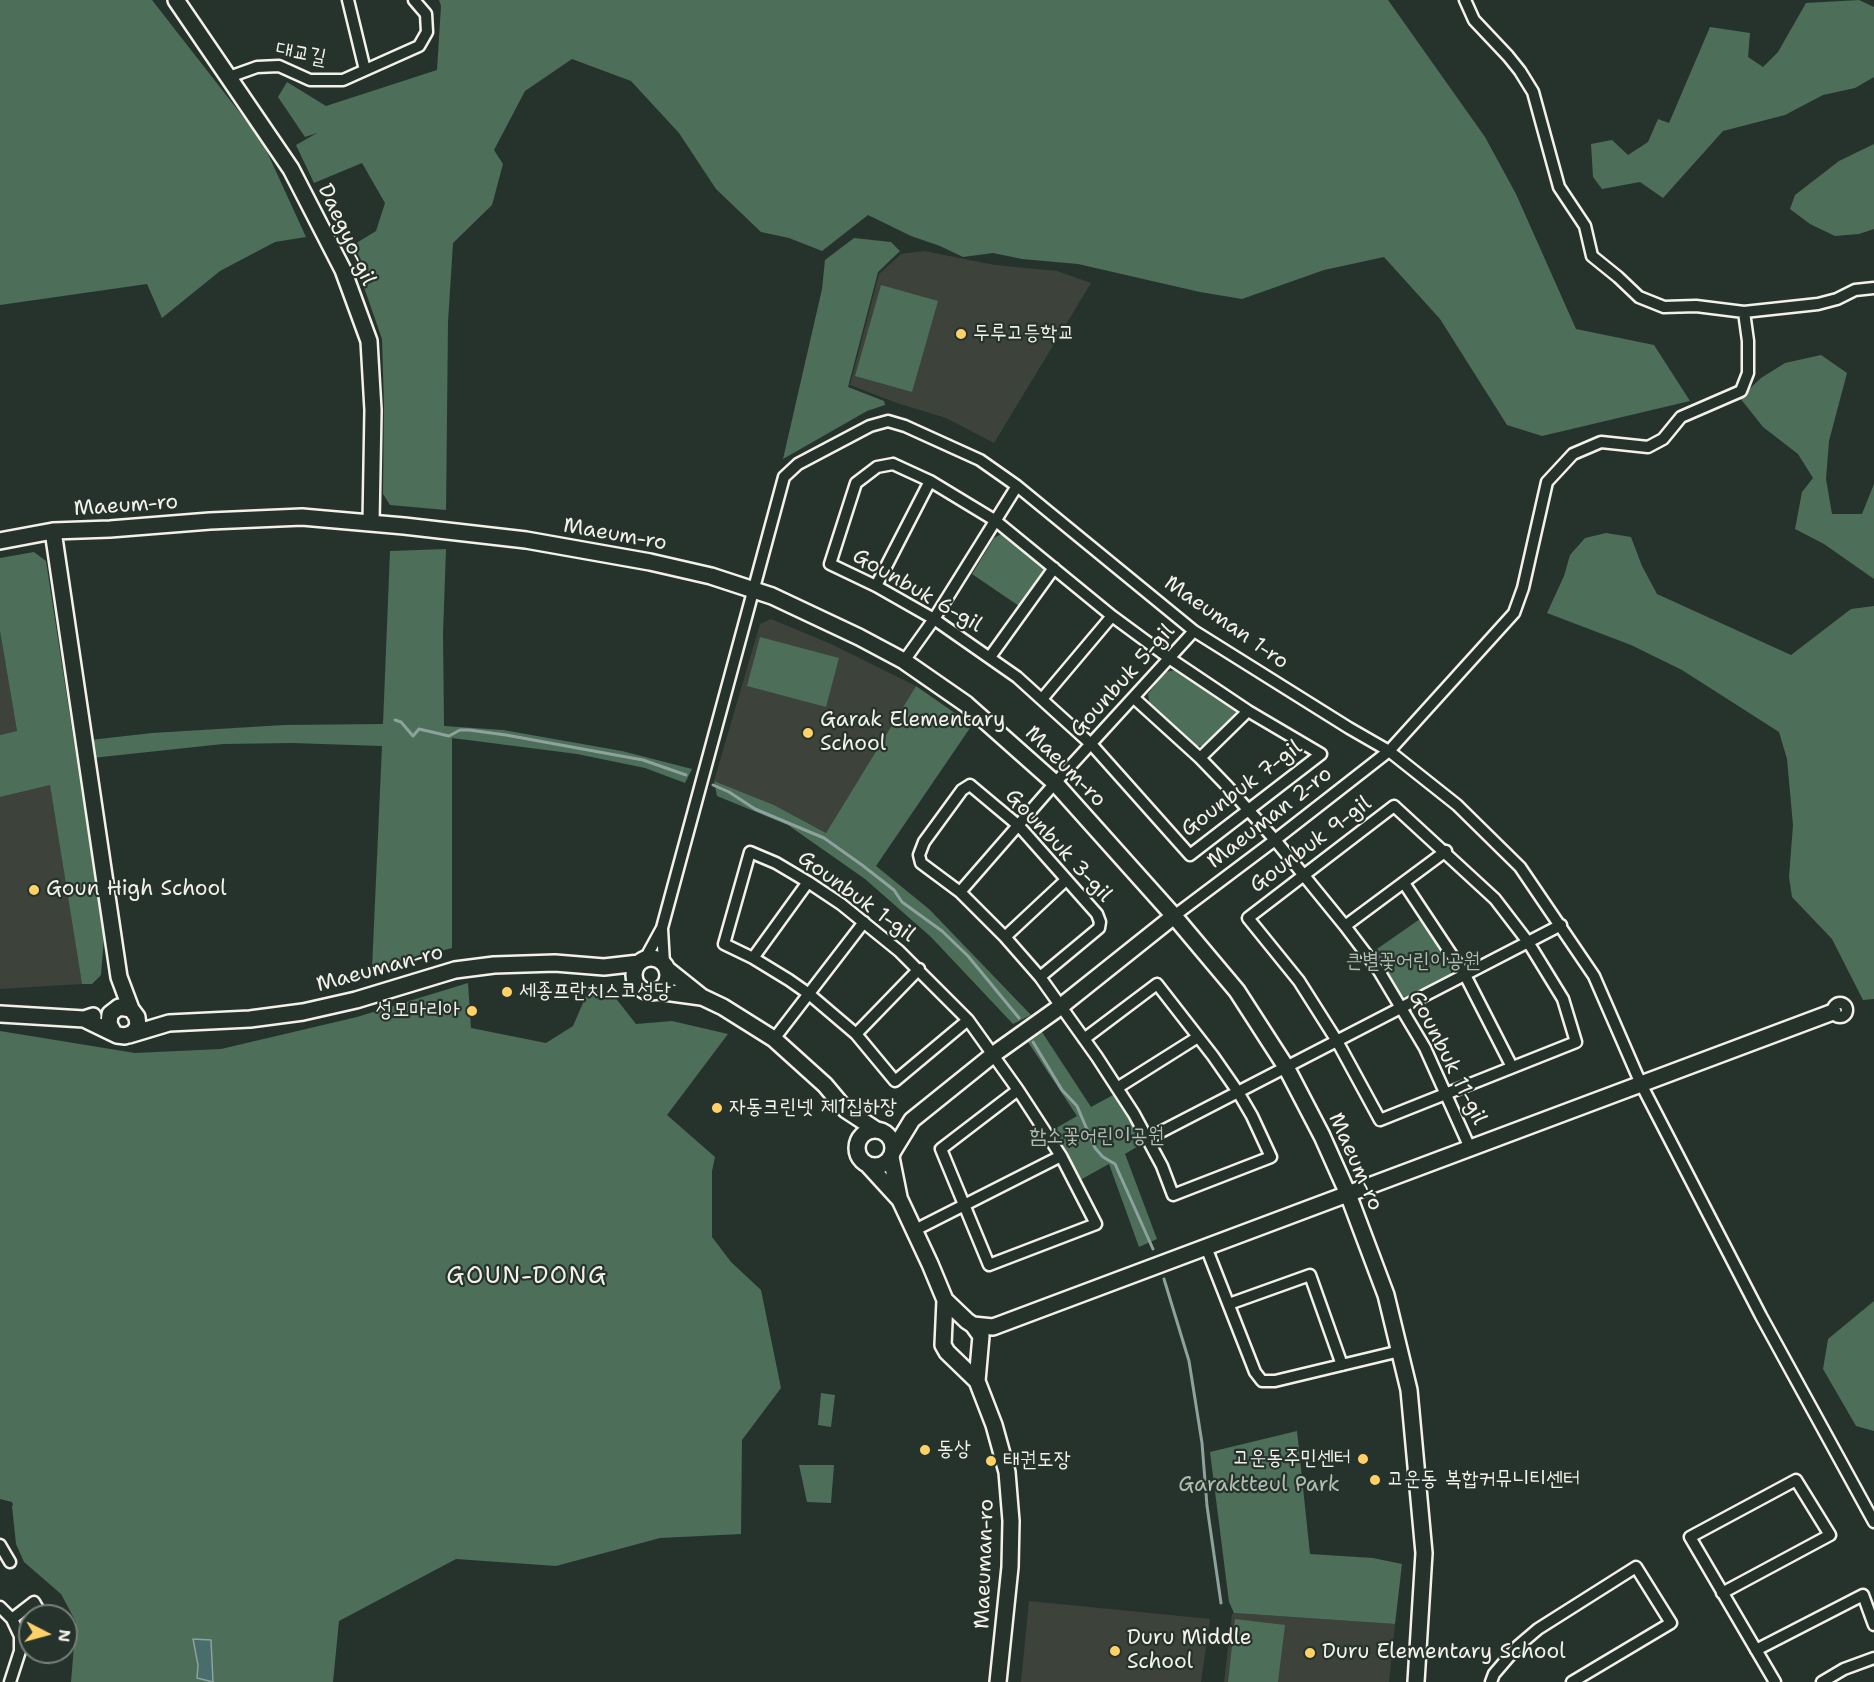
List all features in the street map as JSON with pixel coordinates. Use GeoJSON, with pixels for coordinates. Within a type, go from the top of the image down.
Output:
{"type":"FeatureCollection","features":[{"type":"Feature","properties":{"kind":"street","name":"Daegyo-gil"},"geometry":{"type":"LineString","coordinates":[[176,0],[291,169],[343,270],[369,341],[373,410],[371,523]]}},
{"type":"Feature","properties":{"kind":"street","name":"대교길"},"geometry":{"type":"LineString","coordinates":[[348,0],[365,70]]}},
{"type":"Feature","properties":{"kind":"street","name":"대교길"},"geometry":{"type":"LineString","coordinates":[[229,77],[257,67],[279,66],[310,80],[343,80],[419,46],[427,32],[426,14],[414,0]]}},
{"type":"Feature","properties":{"kind":"street"},"geometry":{"type":"LineString","coordinates":[[1465,0],[1474,20],[1521,71],[1533,92],[1559,187],[1585,226],[1592,256],[1639,297],[1664,307],[1695,306],[1744,312],[1818,304],[1837,299],[1856,290],[1874,288]]}},
{"type":"Feature","properties":{"kind":"street","name":"Maeuman 2-ro"},"geometry":{"type":"LineString","coordinates":[[1174,916],[1389,751],[1514,613],[1523,588],[1547,482],[1573,454],[1600,442],[1648,447],[1663,439],[1681,417],[1741,391],[1748,373],[1748,341],[1744,312]]}},
{"type":"Feature","properties":{"kind":"street","name":"Maeuman 1-ro"},"geometry":{"type":"LineString","coordinates":[[662,928],[784,477],[798,464],[870,426],[888,421],[905,426],[980,460],[1017,486],[1194,630],[1340,723],[1389,751],[1457,805],[1520,867],[1594,976],[1641,1084],[1761,1316],[1874,1522]]}},
{"type":"Feature","properties":{"kind":"street","name":"Gounbuk 6-gil"},"geometry":{"type":"LineString","coordinates":[[1092,745],[1042,699],[990,657],[934,620],[876,586],[830,564],[856,483],[877,467],[893,464],[930,481],[996,521],[1112,616],[1169,658]]}},
{"type":"Feature","properties":{"kind":"street"},"geometry":{"type":"LineString","coordinates":[[876,586],[930,481]]}},
{"type":"Feature","properties":{"kind":"street"},"geometry":{"type":"LineString","coordinates":[[904,661],[934,620],[1017,486]]}},
{"type":"Feature","properties":{"kind":"street","name":"Maeum-ro"},"geometry":{"type":"LineString","coordinates":[[0,541],[53,531],[303,517],[526,540],[650,562],[711,576],[772,596],[860,637],[904,661],[966,704],[1055,783],[1237,990],[1286,1067],[1322,1136],[1348,1194],[1386,1295],[1409,1390],[1424,1553],[1416,1682]]}},
{"type":"Feature","properties":{"kind":"street"},"geometry":{"type":"LineString","coordinates":[[53,531],[119,977],[138,1026],[122,1034]]}},
{"type":"Feature","properties":{"kind":"street"},"geometry":{"type":"LineString","coordinates":[[990,657],[1054,568]]}},
{"type":"Feature","properties":{"kind":"street"},"geometry":{"type":"LineString","coordinates":[[1042,699],[1112,616]]}},
{"type":"Feature","properties":{"kind":"street","name":"Gounbuk 5-gil"},"geometry":{"type":"LineString","coordinates":[[960,892],[1194,630]]}},
{"type":"Feature","properties":{"kind":"street","name":"Gounbuk 7-gil"},"geometry":{"type":"LineString","coordinates":[[1092,745],[1190,855],[1321,754],[1248,711],[1169,658]]}},
{"type":"Feature","properties":{"kind":"street","name":"Gounbuk 11-gil"},"geometry":{"type":"LineString","coordinates":[[1134,698],[1200,758],[1248,809],[1379,970],[1425,1048],[1470,1148]]}},
{"type":"Feature","properties":{"kind":"street"},"geometry":{"type":"LineString","coordinates":[[1200,758],[1248,711]]}},
{"type":"Feature","properties":{"kind":"street","name":"Gounbuk 3-gil"},"geometry":{"type":"LineString","coordinates":[[970,785],[1019,826],[1066,880],[1096,914],[1100,922],[1099,928],[1040,977],[1005,937],[960,892],[921,863],[919,855],[924,842],[962,790],[970,785]]}},
{"type":"Feature","properties":{"kind":"street","name":"Gounbuk 9-gil"},"geometry":{"type":"LineString","coordinates":[[1337,1041],[1299,981],[1248,918],[1394,806],[1446,851],[1495,899],[1528,942],[1563,999],[1576,1042],[1512,1067]]}},
{"type":"Feature","properties":{"kind":"street"},"geometry":{"type":"LineString","coordinates":[[1345,926],[1446,851]]}},
{"type":"Feature","properties":{"kind":"street","name":"Gounbuk 1-gil"},"geometry":{"type":"LineString","coordinates":[[964,1206],[989,1265],[1096,1224],[1061,1155],[994,1054],[968,1020],[919,969],[841,904],[776,863],[750,852],[724,944],[753,958],[809,994],[856,1034],[895,1081],[968,1020]]}},
{"type":"Feature","properties":{"kind":"street"},"geometry":{"type":"LineString","coordinates":[[1005,937],[1066,880]]}},
{"type":"Feature","properties":{"kind":"street"},"geometry":{"type":"LineString","coordinates":[[753,958],[808,882]]}},
{"type":"Feature","properties":{"kind":"street"},"geometry":{"type":"LineString","coordinates":[[1337,1041],[1380,1120],[1512,1067],[1485,1010],[1465,975],[1404,883]]}},
{"type":"Feature","properties":{"kind":"street"},"geometry":{"type":"LineString","coordinates":[[868,1165],[884,1164],[912,1120],[1174,916]]}},
{"type":"Feature","properties":{"kind":"street"},"geometry":{"type":"LineString","coordinates":[[774,1039],[864,922]]}},
{"type":"Feature","properties":{"kind":"street"},"geometry":{"type":"LineString","coordinates":[[1147,1139],[1561,925]]}},
{"type":"Feature","properties":{"kind":"street"},"geometry":{"type":"LineString","coordinates":[[638,987],[634,972],[662,928]]}},
{"type":"Feature","properties":{"kind":"street"},"geometry":{"type":"LineString","coordinates":[[657,991],[665,985],[667,980],[662,928]]}},
{"type":"Feature","properties":{"kind":"street"},"geometry":{"type":"LineString","coordinates":[[603,967],[655,958],[702,997],[723,1007],[774,1039],[825,1084],[846,1110],[890,1136],[894,1146],[892,1154],[900,1200]]}},
{"type":"Feature","properties":{"kind":"street","name":"Maeuman-ro"},"geometry":{"type":"LineString","coordinates":[[169,1023],[250,1019],[303,1012],[356,1000],[455,970],[494,965],[555,963],[603,967]]}},
{"type":"Feature","properties":{"kind":"street"},"geometry":{"type":"LineString","coordinates":[[603,967],[647,992],[657,991],[702,997]]}},
{"type":"Feature","properties":{"kind":"street"},"geometry":{"type":"LineString","coordinates":[[856,1034],[919,969]]}},
{"type":"Feature","properties":{"kind":"street"},"geometry":{"type":"LineString","coordinates":[[119,977],[114,1010],[110,1014],[109,1024],[122,1034]]}},
{"type":"Feature","properties":{"kind":"street"},"geometry":{"type":"LineString","coordinates":[[1040,977],[1117,1088],[1162,1166],[1173,1195],[1271,1158],[1238,1092],[1157,984],[1084,1039]]}},
{"type":"Feature","properties":{"kind":"street"},"geometry":{"type":"LineString","coordinates":[[84,1019],[123,1007],[169,1023]]}},
{"type":"Feature","properties":{"kind":"street"},"geometry":{"type":"LineString","coordinates":[[945,1330],[951,1324],[959,1321],[993,1327],[1833,1012]]}},
{"type":"Feature","properties":{"kind":"street"},"geometry":{"type":"LineString","coordinates":[[0,1014],[84,1019],[122,1034],[169,1023]]}},
{"type":"Feature","properties":{"kind":"street"},"geometry":{"type":"LineString","coordinates":[[1117,1088],[1198,1037]]}},
{"type":"Feature","properties":{"kind":"street"},"geometry":{"type":"LineString","coordinates":[[964,1206],[941,1149],[1018,1090]]}},
{"type":"Feature","properties":{"kind":"street"},"geometry":{"type":"LineString","coordinates":[[846,1110],[860,1158],[900,1200],[945,1300],[943,1345],[947,1352],[977,1381]]}},
{"type":"Feature","properties":{"kind":"street"},"geometry":{"type":"LineString","coordinates":[[857,1148],[860,1137],[864,1133],[912,1120]]}},
{"type":"Feature","properties":{"kind":"street"},"geometry":{"type":"LineString","coordinates":[[915,1230],[1061,1155]]}},
{"type":"Feature","properties":{"kind":"street"},"geometry":{"type":"LineString","coordinates":[[1206,1247],[1255,1372],[1262,1381],[1275,1381],[1400,1351]]}},
{"type":"Feature","properties":{"kind":"street"},"geometry":{"type":"LineString","coordinates":[[1229,1304],[1310,1275],[1342,1365]]}},
{"type":"Feature","properties":{"kind":"street"},"geometry":{"type":"LineString","coordinates":[[945,1300],[978,1330],[980,1346],[977,1381]]}},
{"type":"Feature","properties":{"kind":"street"},"geometry":{"type":"LineString","coordinates":[[952,1357],[967,1359],[980,1346],[993,1327]]}},
{"type":"Feature","properties":{"kind":"street","name":"Maeuman-ro"},"geometry":{"type":"LineString","coordinates":[[977,1381],[994,1425],[1007,1472],[1011,1521],[1010,1567],[998,1682]]}},
{"type":"Feature","properties":{"kind":"street"},"geometry":{"type":"LineString","coordinates":[[1722,1593],[1830,1535],[1796,1480],[1690,1537],[1722,1593],[1775,1682]]}},
{"type":"Feature","properties":{"kind":"street"},"geometry":{"type":"LineString","coordinates":[[3,1543],[10,1562]]}},
{"type":"Feature","properties":{"kind":"street"},"geometry":{"type":"LineString","coordinates":[[1491,1682],[1494,1674],[1518,1646],[1538,1629],[1636,1567],[1671,1623],[1572,1682]]}},
{"type":"Feature","properties":{"kind":"street"},"geometry":{"type":"LineString","coordinates":[[1756,1650],[1863,1595],[1874,1625]]}},
{"type":"Feature","properties":{"kind":"street"},"geometry":{"type":"LineString","coordinates":[[1,1608],[12,1619],[20,1636],[20,1651],[10,1682]]}},
{"type":"Feature","properties":{"kind":"street"},"geometry":{"type":"LineString","coordinates":[[12,1619],[18,1614]]}},
{"type":"Feature","properties":{"kind":"street"},"geometry":{"type":"LineString","coordinates":[[1822,1682],[1874,1658]]}},
{"type":"Feature","properties":{"kind":"shaded area","name":"두루고등학교"},"geometry":{"type":"Polygon","coordinates":[[[924,251],[995,265],[1057,271],[1091,283],[994,443],[946,418],[850,385],[879,274],[901,254],[924,251]]]}},
{"type":"Feature","properties":{"kind":"shaded area","name":"Garak Elementary School"},"geometry":{"type":"Polygon","coordinates":[[[771,619],[831,644],[916,686],[826,833],[774,805],[714,781],[760,624],[771,619]]]}},
{"type":"Feature","properties":{"kind":"shaded area"},"geometry":{"type":"Polygon","coordinates":[[[0,631],[17,731],[0,735],[0,631]]]}},
{"type":"Feature","properties":{"kind":"shaded area","name":"Goun High School"},"geometry":{"type":"Polygon","coordinates":[[[50,784],[82,984],[0,989],[0,797],[50,784]]]}},
{"type":"Feature","properties":{"kind":"shaded area","name":"Duru Middle School"},"geometry":{"type":"Polygon","coordinates":[[[1029,1601],[1210,1619],[1201,1682],[1021,1682],[1029,1601]]]}},
{"type":"Feature","properties":{"kind":"shaded area","name":"Duru Elementary School"},"geometry":{"type":"Polygon","coordinates":[[[1232,1614],[1395,1624],[1389,1682],[1224,1682],[1232,1614]]]}},
{"type":"Feature","properties":{"kind":"green space"},"geometry":{"type":"Polygon","coordinates":[[[0,0],[152,0],[262,141],[306,237],[275,242],[220,271],[162,318],[147,284],[0,305],[0,0]]]}},
{"type":"Feature","properties":{"kind":"green space"},"geometry":{"type":"Polygon","coordinates":[[[439,0],[1388,0],[1485,137],[1516,194],[1576,329],[1654,345],[1690,401],[1542,436],[1507,425],[1440,319],[1384,257],[1324,270],[1242,299],[1200,292],[1078,264],[1022,259],[993,253],[963,257],[911,236],[868,215],[822,251],[789,238],[761,232],[716,189],[679,133],[631,81],[572,59],[525,91],[494,150],[503,164],[492,205],[453,243],[448,322],[446,510],[390,505],[383,494],[382,339],[350,247],[376,231],[385,203],[362,163],[314,183],[296,145],[317,133],[305,137],[278,97],[287,82],[326,106],[437,70],[441,6],[439,0]]]}},
{"type":"Feature","properties":{"kind":"green space"},"geometry":{"type":"Polygon","coordinates":[[[1859,0],[1874,7],[1874,77],[1855,88],[1823,95],[1785,115],[1723,131],[1663,198],[1640,182],[1602,189],[1593,177],[1591,144],[1612,140],[1628,155],[1648,142],[1658,119],[1669,123],[1710,27],[1750,33],[1748,57],[1763,67],[1778,52],[1806,3],[1859,0]]]}},
{"type":"Feature","properties":{"kind":"green space"},"geometry":{"type":"Polygon","coordinates":[[[1874,144],[1874,229],[1859,234],[1835,236],[1810,224],[1790,209],[1795,195],[1839,161],[1874,144]]]}},
{"type":"Feature","properties":{"kind":"green space"},"geometry":{"type":"Polygon","coordinates":[[[854,238],[891,242],[900,251],[878,272],[848,387],[884,401],[885,405],[867,411],[783,459],[822,289],[825,260],[854,238]]]}},
{"type":"Feature","properties":{"kind":"green space"},"geometry":{"type":"Polygon","coordinates":[[[881,285],[938,301],[912,392],[855,376],[881,285]]]}},
{"type":"Feature","properties":{"kind":"green space"},"geometry":{"type":"Polygon","coordinates":[[[1821,355],[1847,373],[1829,441],[1826,479],[1832,514],[1862,514],[1874,484],[1874,579],[1824,544],[1795,529],[1802,492],[1813,478],[1798,454],[1763,427],[1740,398],[1761,378],[1785,363],[1821,355]]]}},
{"type":"Feature","properties":{"kind":"green space"},"geometry":{"type":"Polygon","coordinates":[[[1003,533],[1043,565],[1044,574],[1019,606],[972,574],[994,538],[1003,533]]]}},
{"type":"Feature","properties":{"kind":"green space"},"geometry":{"type":"Polygon","coordinates":[[[1606,533],[1631,537],[1642,566],[1657,594],[1791,655],[1851,609],[1874,606],[1874,999],[1863,1000],[1832,939],[1792,897],[1789,877],[1793,825],[1787,759],[1779,732],[1682,670],[1631,645],[1547,613],[1564,576],[1570,555],[1585,538],[1606,533]]]}},
{"type":"Feature","properties":{"kind":"green space"},"geometry":{"type":"Polygon","coordinates":[[[446,549],[443,634],[444,726],[503,730],[622,751],[692,769],[685,783],[645,768],[577,754],[452,738],[452,948],[372,969],[382,746],[292,743],[223,744],[92,758],[90,740],[152,733],[284,725],[383,724],[390,551],[446,549]]]}},
{"type":"Feature","properties":{"kind":"green space"},"geometry":{"type":"Polygon","coordinates":[[[34,552],[46,561],[104,937],[101,975],[92,984],[82,984],[50,785],[0,797],[0,735],[17,731],[0,631],[0,558],[34,552]]]}},
{"type":"Feature","properties":{"kind":"green space"},"geometry":{"type":"Polygon","coordinates":[[[760,637],[839,658],[826,707],[747,686],[760,637]]]}},
{"type":"Feature","properties":{"kind":"green space"},"geometry":{"type":"Polygon","coordinates":[[[1176,670],[1235,710],[1237,716],[1204,746],[1194,746],[1150,706],[1148,694],[1165,672],[1176,670]]]}},
{"type":"Feature","properties":{"kind":"green space"},"geometry":{"type":"Polygon","coordinates":[[[916,686],[972,725],[876,866],[929,909],[1031,1015],[1013,1024],[931,937],[865,879],[788,825],[717,796],[714,781],[774,805],[826,833],[916,686]]]}},
{"type":"Feature","properties":{"kind":"green space","name":"큰별꽃어린이공원"},"geometry":{"type":"Polygon","coordinates":[[[1420,919],[1451,966],[1451,977],[1411,996],[1400,997],[1374,951],[1420,919]]]}},
{"type":"Feature","properties":{"kind":"green space"},"geometry":{"type":"Polygon","coordinates":[[[468,983],[471,1028],[546,1043],[573,1026],[589,989],[614,996],[636,1024],[672,1021],[728,1034],[667,1115],[715,1157],[712,1171],[712,1237],[731,1262],[761,1290],[781,1388],[742,1440],[741,1534],[660,1538],[556,1566],[456,1559],[339,1621],[333,1682],[71,1682],[72,1664],[78,1664],[78,1604],[66,1604],[61,1594],[24,1562],[16,1544],[12,1502],[0,1499],[0,1031],[135,1053],[221,1049],[357,1017],[468,983]]]}},
{"type":"Feature","properties":{"kind":"green space","name":"함소꽃어린이공원"},"geometry":{"type":"Polygon","coordinates":[[[1042,1032],[1091,1107],[1115,1094],[1143,1143],[1125,1154],[1157,1239],[1139,1247],[1109,1164],[1080,1180],[1051,1131],[1077,1116],[1028,1042],[1042,1032]]]}},
{"type":"Feature","properties":{"kind":"green space"},"geometry":{"type":"Polygon","coordinates":[[[1874,1301],[1874,1431],[1856,1426],[1823,1369],[1828,1339],[1874,1301]]]}},
{"type":"Feature","properties":{"kind":"green space"},"geometry":{"type":"Polygon","coordinates":[[[821,1393],[835,1395],[831,1427],[818,1425],[821,1393]]]}},
{"type":"Feature","properties":{"kind":"green space","name":"Garaktteul Park"},"geometry":{"type":"Polygon","coordinates":[[[1297,1431],[1310,1554],[1373,1558],[1402,1564],[1395,1624],[1234,1613],[1229,1602],[1210,1452],[1297,1431]]]}},
{"type":"Feature","properties":{"kind":"green space"},"geometry":{"type":"Polygon","coordinates":[[[799,1465],[834,1465],[831,1503],[807,1502],[799,1465]]]}},
{"type":"Feature","properties":{"kind":"green space"},"geometry":{"type":"Polygon","coordinates":[[[1235,1619],[1285,1625],[1278,1682],[1228,1682],[1235,1619]]]}},
{"type":"Feature","properties":{"kind":"water"},"geometry":{"type":"Polygon","coordinates":[[[193,1639],[211,1640],[213,1682],[197,1678],[198,1665],[193,1639]]]}},
{"type":"Feature","properties":{"kind":"waterway"},"geometry":{"type":"LineString","coordinates":[[395,720],[401,722],[413,736],[419,729],[449,736],[460,730],[506,735],[643,760],[686,775]]}},
{"type":"Feature","properties":{"kind":"waterway"},"geometry":{"type":"LineString","coordinates":[[713,785],[729,792],[755,809],[824,838],[862,865],[894,890],[902,902],[942,931],[968,956],[1019,1018]]}},
{"type":"Feature","properties":{"kind":"waterway"},"geometry":{"type":"LineString","coordinates":[[1033,1042],[1062,1090],[1077,1106],[1095,1148],[1103,1157],[1115,1164],[1153,1249]]}},
{"type":"Feature","properties":{"kind":"waterway"},"geometry":{"type":"LineString","coordinates":[[1164,1279],[1189,1361],[1202,1443],[1207,1506],[1221,1603]]}},
{"type":"Feature","properties":{"kind":"place","name":"두루고등학교"},"geometry":{"type":"Point","coordinates":[961,334]}},
{"type":"Feature","properties":{"kind":"place","name":"Garak Elementary School"},"geometry":{"type":"Point","coordinates":[808,733]}},
{"type":"Feature","properties":{"kind":"place","name":"Goun High School"},"geometry":{"type":"Point","coordinates":[34,890]}},
{"type":"Feature","properties":{"kind":"place","name":"세종프란치스코성당"},"geometry":{"type":"Point","coordinates":[507,992]}},
{"type":"Feature","properties":{"kind":"place","name":"성모마리아"},"geometry":{"type":"Point","coordinates":[472,1011]}},
{"type":"Feature","properties":{"kind":"place","name":"자동크린넷 제1집하장"},"geometry":{"type":"Point","coordinates":[717,1108]}},
{"type":"Feature","properties":{"kind":"place","name":"동상"},"geometry":{"type":"Point","coordinates":[925,1450]}},
{"type":"Feature","properties":{"kind":"place","name":"고운동주민센터"},"geometry":{"type":"Point","coordinates":[1363,1459]}},
{"type":"Feature","properties":{"kind":"place","name":"태권도장"},"geometry":{"type":"Point","coordinates":[991,1461]}},
{"type":"Feature","properties":{"kind":"place","name":"고운동 복합커뮤니티센터"},"geometry":{"type":"Point","coordinates":[1375,1480]}},
{"type":"Feature","properties":{"kind":"place","name":"Duru Middle School"},"geometry":{"type":"Point","coordinates":[1115,1651]}},
{"type":"Feature","properties":{"kind":"place","name":"Duru Elementary School"},"geometry":{"type":"Point","coordinates":[1310,1653]}},
{"type":"Feature","properties":{"kind":"district","name":"GOUN-DONG"},"geometry":{"type":"Point","coordinates":[527,1277]}}]}
